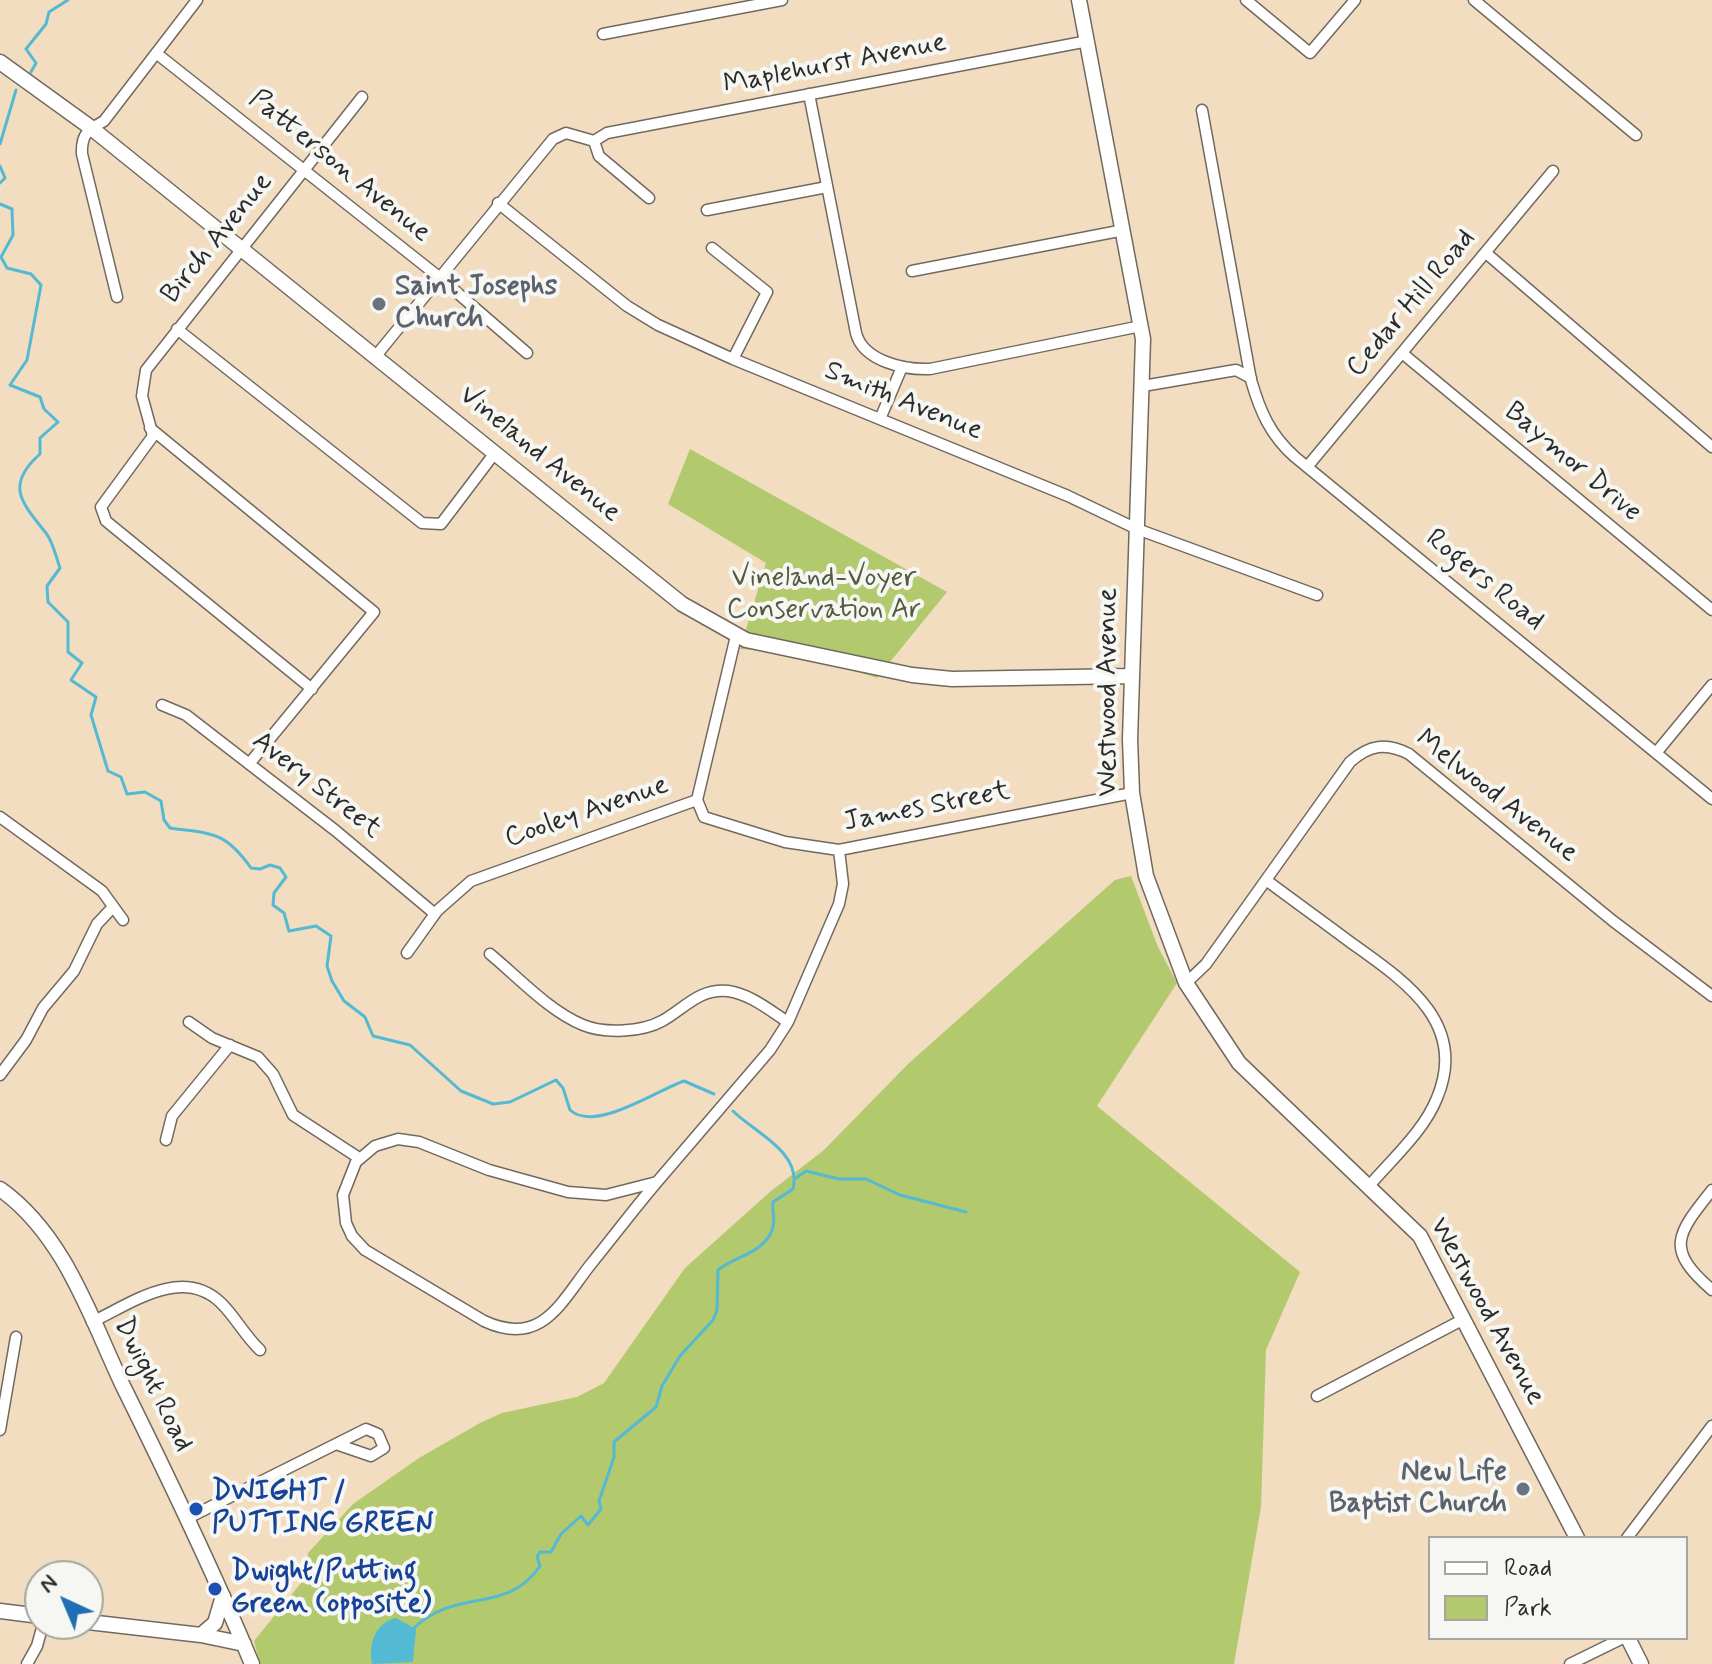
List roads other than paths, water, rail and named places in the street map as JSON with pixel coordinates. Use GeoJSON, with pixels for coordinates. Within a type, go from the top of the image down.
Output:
{"type":"FeatureCollection","features":[{"type":"Feature","properties":{"kind":"street"},"geometry":{"type":"LineString","coordinates":[[117,297],[82,154],[82,139],[90,127],[104,121],[197,0]]}},
{"type":"Feature","properties":{"kind":"street"},"geometry":{"type":"LineString","coordinates":[[603,34],[782,0]]}},
{"type":"Feature","properties":{"kind":"street","name":"Westwood Avenue"},"geometry":{"type":"LineString","coordinates":[[1079,0],[1141,326],[1143,386],[1131,676],[1132,793],[1151,894],[1186,983],[1239,1063],[1420,1236],[1576,1536]]}},
{"type":"Feature","properties":{"kind":"street"},"geometry":{"type":"LineString","coordinates":[[1246,0],[1310,53],[1355,0]]}},
{"type":"Feature","properties":{"kind":"street"},"geometry":{"type":"LineString","coordinates":[[1474,0],[1636,135]]}},
{"type":"Feature","properties":{"kind":"street","name":"Maplehurst Avenue"},"geometry":{"type":"LineString","coordinates":[[594,141],[607,133],[1088,41]]}},
{"type":"Feature","properties":{"kind":"street","name":"Patterson Avenue"},"geometry":{"type":"LineString","coordinates":[[156,53],[439,277],[527,353]]}},
{"type":"Feature","properties":{"kind":"street","name":"Vineland Avenue"},"geometry":{"type":"LineString","coordinates":[[0,62],[90,127],[682,604],[736,636],[842,661],[936,678],[1131,676]]}},
{"type":"Feature","properties":{"kind":"street"},"geometry":{"type":"LineString","coordinates":[[809,94],[857,339],[868,352],[902,367],[945,367],[1141,326]]}},
{"type":"Feature","properties":{"kind":"street","name":"Birch Avenue"},"geometry":{"type":"LineString","coordinates":[[150,428],[142,396],[143,374],[362,97]]}},
{"type":"Feature","properties":{"kind":"street","name":"Rogers Road"},"geometry":{"type":"LineString","coordinates":[[1202,110],[1251,380],[1269,428],[1307,467],[1712,799]]}},
{"type":"Feature","properties":{"kind":"street"},"geometry":{"type":"LineString","coordinates":[[375,357],[498,203],[556,136],[569,133],[594,141],[597,154],[649,198]]}},
{"type":"Feature","properties":{"kind":"street","name":"Cedar Hill Road"},"geometry":{"type":"LineString","coordinates":[[1307,467],[1553,171]]}},
{"type":"Feature","properties":{"kind":"street"},"geometry":{"type":"LineString","coordinates":[[707,210],[827,187]]}},
{"type":"Feature","properties":{"kind":"street","name":"Smith Avenue"},"geometry":{"type":"LineString","coordinates":[[498,203],[627,306],[733,359],[1137,529],[1317,595]]}},
{"type":"Feature","properties":{"kind":"street"},"geometry":{"type":"LineString","coordinates":[[912,271],[1124,230]]}},
{"type":"Feature","properties":{"kind":"street"},"geometry":{"type":"LineString","coordinates":[[712,248],[767,292],[733,359]]}},
{"type":"Feature","properties":{"kind":"street"},"geometry":{"type":"LineString","coordinates":[[1486,253],[1712,447]]}},
{"type":"Feature","properties":{"kind":"street"},"geometry":{"type":"LineString","coordinates":[[177,329],[422,523],[436,526],[446,520],[494,454]]}},
{"type":"Feature","properties":{"kind":"street","name":"Baymor Drive"},"geometry":{"type":"LineString","coordinates":[[1402,353],[1712,610]]}},
{"type":"Feature","properties":{"kind":"street"},"geometry":{"type":"LineString","coordinates":[[880,419],[902,367]]}},
{"type":"Feature","properties":{"kind":"street"},"geometry":{"type":"LineString","coordinates":[[1143,386],[1236,370],[1247,373],[1251,380]]}},
{"type":"Feature","properties":{"kind":"street"},"geometry":{"type":"LineString","coordinates":[[150,428],[151,440],[107,495],[101,509],[106,521],[312,689]]}},
{"type":"Feature","properties":{"kind":"street"},"geometry":{"type":"LineString","coordinates":[[150,428],[374,612],[249,764]]}},
{"type":"Feature","properties":{"kind":"street","name":"Cooley Avenue"},"geometry":{"type":"LineString","coordinates":[[407,953],[435,914],[459,889],[476,879],[697,800],[736,636]]}},
{"type":"Feature","properties":{"kind":"street"},"geometry":{"type":"LineString","coordinates":[[1656,753],[1712,685]]}},
{"type":"Feature","properties":{"kind":"street","name":"Avery Street"},"geometry":{"type":"LineString","coordinates":[[162,705],[186,715],[435,914]]}},
{"type":"Feature","properties":{"kind":"street","name":"Melwood Avenue"},"geometry":{"type":"LineString","coordinates":[[1186,983],[1206,964],[1350,762],[1370,748],[1391,746],[1409,754],[1613,921],[1712,996]]}},
{"type":"Feature","properties":{"kind":"street","name":"James Street"},"geometry":{"type":"LineString","coordinates":[[697,800],[704,817],[720,825],[785,842],[839,850],[1132,793]]}},
{"type":"Feature","properties":{"kind":"street"},"geometry":{"type":"LineString","coordinates":[[0,817],[102,891],[123,920]]}},
{"type":"Feature","properties":{"kind":"street"},"geometry":{"type":"LineString","coordinates":[[657,1182],[606,1195],[568,1192],[502,1174],[411,1140],[385,1141],[359,1158],[348,1176],[343,1195],[346,1223],[356,1241],[470,1313],[507,1329],[532,1326],[559,1309],[657,1182],[770,1050],[788,1022],[839,904],[843,884],[839,850]]}},
{"type":"Feature","properties":{"kind":"street"},"geometry":{"type":"LineString","coordinates":[[1266,880],[1406,983],[1426,1005],[1441,1035],[1445,1068],[1438,1097],[1423,1123],[1369,1186]]}},
{"type":"Feature","properties":{"kind":"street"},"geometry":{"type":"LineString","coordinates":[[0,1075],[26,1040],[43,1008],[74,971],[97,924],[113,907]]}},
{"type":"Feature","properties":{"kind":"street"},"geometry":{"type":"LineString","coordinates":[[490,954],[581,1024],[600,1030],[656,1024],[695,998],[719,991],[746,996],[788,1022]]}},
{"type":"Feature","properties":{"kind":"street"},"geometry":{"type":"LineString","coordinates":[[189,1022],[207,1036],[266,1064],[297,1119],[359,1158]]}},
{"type":"Feature","properties":{"kind":"street"},"geometry":{"type":"LineString","coordinates":[[166,1140],[172,1116],[230,1045]]}},
{"type":"Feature","properties":{"kind":"street","name":"Dwight Road"},"geometry":{"type":"LineString","coordinates":[[0,1189],[49,1239],[188,1518],[252,1664]]}},
{"type":"Feature","properties":{"kind":"street"},"geometry":{"type":"LineString","coordinates":[[1712,1190],[1680,1234],[1678,1249],[1682,1261],[1712,1290]]}},
{"type":"Feature","properties":{"kind":"street"},"geometry":{"type":"LineString","coordinates":[[92,1322],[163,1289],[189,1287],[205,1291],[220,1302],[260,1350]]}},
{"type":"Feature","properties":{"kind":"street"},"geometry":{"type":"LineString","coordinates":[[1317,1396],[1464,1319]]}},
{"type":"Feature","properties":{"kind":"street"},"geometry":{"type":"LineString","coordinates":[[0,1430],[16,1337]]}},
{"type":"Feature","properties":{"kind":"street"},"geometry":{"type":"LineString","coordinates":[[1629,1536],[1712,1426]]}},
{"type":"Feature","properties":{"kind":"street"},"geometry":{"type":"LineString","coordinates":[[188,1518],[336,1444]]}},
{"type":"Feature","properties":{"kind":"street"},"geometry":{"type":"LineString","coordinates":[[201,1635],[215,1623],[223,1596]]}},
{"type":"Feature","properties":{"kind":"street"},"geometry":{"type":"LineString","coordinates":[[0,1611],[24,1614]]}},
{"type":"Feature","properties":{"kind":"street"},"geometry":{"type":"LineString","coordinates":[[104,1624],[201,1635],[244,1644]]}},
{"type":"Feature","properties":{"kind":"street"},"geometry":{"type":"LineString","coordinates":[[27,1664],[39,1640]]}},
{"type":"Feature","properties":{"kind":"street"},"geometry":{"type":"LineString","coordinates":[[1570,1664],[1622,1640]]}},
{"type":"Feature","properties":{"kind":"street"},"geometry":{"type":"LineString","coordinates":[[1627,1640],[1641,1664]]}},
{"type":"Feature","properties":{"kind":"water"},"geometry":{"type":"Polygon","coordinates":[[[396,1618],[416,1629],[413,1662],[372,1664],[372,1642],[378,1629],[396,1618]]]}},
{"type":"Feature","properties":{"kind":"waterway"},"geometry":{"type":"LineString","coordinates":[[31,72],[36,63],[26,49],[46,24],[49,12],[68,0]]}},
{"type":"Feature","properties":{"kind":"waterway"},"geometry":{"type":"LineString","coordinates":[[0,144],[16,90]]}},
{"type":"Feature","properties":{"kind":"waterway"},"geometry":{"type":"LineString","coordinates":[[0,166],[5,178],[0,183]]}},
{"type":"Feature","properties":{"kind":"waterway"},"geometry":{"type":"LineString","coordinates":[[0,204],[12,209],[13,235],[1,257],[7,268],[31,274],[41,285],[27,360],[10,385],[40,397],[44,409],[58,422],[40,438],[40,454],[23,475],[20,494],[48,537],[60,568],[47,586],[48,602],[68,622],[68,652],[82,663],[71,680],[96,697],[91,715],[108,771],[121,777],[127,794],[145,792],[161,801],[164,820],[170,828],[216,836],[233,847],[251,868],[270,865],[280,868],[286,877],[274,893],[273,905],[284,913],[289,931],[316,926],[331,936],[327,966],[344,1001],[365,1017],[373,1036],[410,1045],[461,1091],[493,1104],[510,1102],[556,1080],[563,1088],[570,1110],[581,1116],[595,1116],[626,1108],[684,1081],[714,1094]]}},
{"type":"Feature","properties":{"kind":"waterway"},"geometry":{"type":"LineString","coordinates":[[414,1628],[447,1608],[512,1591],[527,1581],[540,1566],[537,1557],[540,1552],[551,1552],[561,1534],[581,1516],[588,1525],[601,1509],[599,1501],[614,1457],[614,1442],[656,1407],[662,1386],[680,1356],[713,1320],[717,1310],[718,1270],[764,1243],[773,1227],[773,1202],[793,1189],[791,1164],[784,1154],[733,1111]]}},
{"type":"Feature","properties":{"kind":"waterway"},"geometry":{"type":"LineString","coordinates":[[796,1178],[806,1171],[839,1179],[866,1179],[900,1195],[966,1212]]}},
{"type":"Feature","properties":{"kind":"place","name":"Saint Josephs Church"},"geometry":{"type":"Point","coordinates":[379,304]}},
{"type":"Feature","properties":{"kind":"place","name":"New Life Baptist Church"},"geometry":{"type":"Point","coordinates":[1523,1489]}},
{"type":"Feature","properties":{"kind":"place","name":"DWIGHT / PUTTING GREEN"},"geometry":{"type":"Point","coordinates":[196,1509]}},
{"type":"Feature","properties":{"kind":"place","name":"Dwight/Putting Green (opposite)"},"geometry":{"type":"Point","coordinates":[215,1589]}},
{"type":"Feature","properties":{"kind":"park label","name":"Vineland-Voyer Conservation Ar"},"geometry":{"type":"Point","coordinates":[824,595]}}]}
